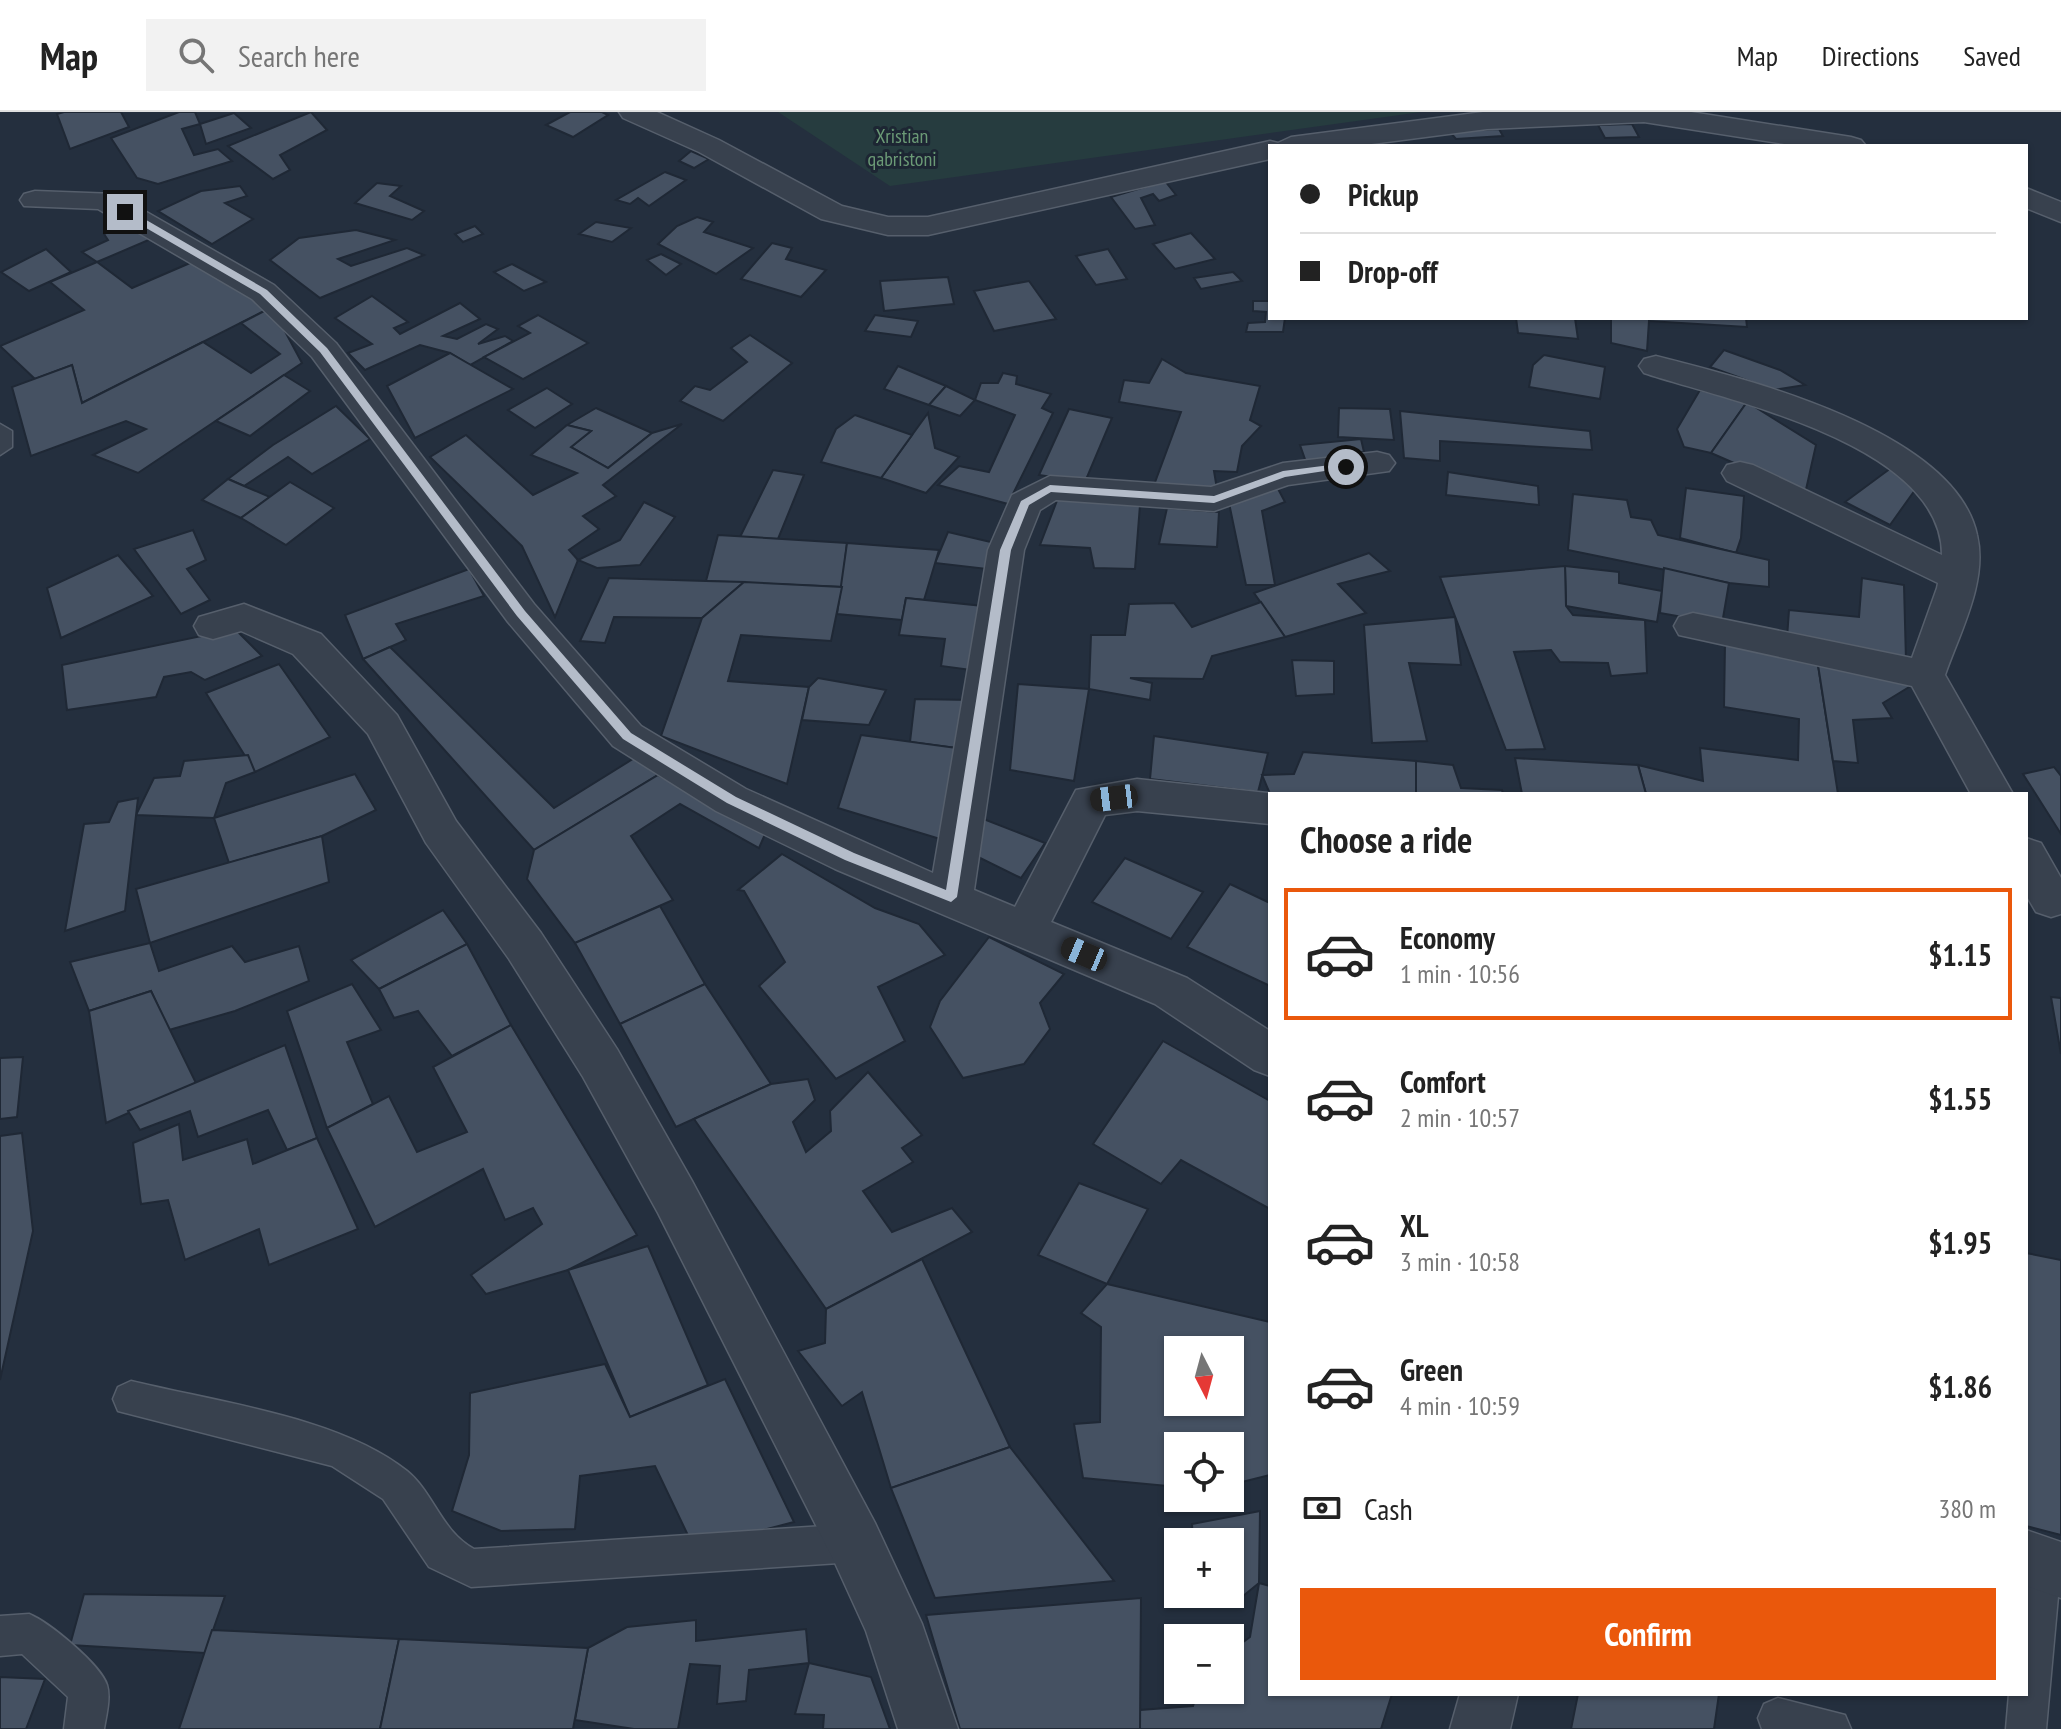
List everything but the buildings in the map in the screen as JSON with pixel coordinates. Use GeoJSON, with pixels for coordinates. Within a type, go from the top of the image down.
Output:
{"type":"FeatureCollection","features":[{"type":"Feature","properties":{"kind":"street"},"geometry":{"type":"LineString","coordinates":[[633,112],[709,146],[832,213],[888,226],[928,226],[1268,150]]}},
{"type":"Feature","properties":{"kind":"street"},"geometry":{"type":"LineString","coordinates":[[1306,144],[1487,120],[1644,113],[1838,144]]}},
{"type":"Feature","properties":{"kind":"street"},"geometry":{"type":"LineString","coordinates":[[2028,198],[2061,213]]}},
{"type":"Feature","properties":{"kind":"street"},"geometry":{"type":"LineString","coordinates":[[35,200],[104,200],[263,292],[324,350],[521,613],[627,736],[731,800],[850,857],[1171,991],[1268,1055]]}},
{"type":"Feature","properties":{"kind":"street"},"geometry":{"type":"LineString","coordinates":[[1656,366],[1858,433],[1906,460],[1942,495],[1959,533],[1959,578],[1925,675]]}},
{"type":"Feature","properties":{"kind":"street"},"geometry":{"type":"LineString","coordinates":[[951,897],[1006,550],[1025,503],[1050,488],[1214,499],[1283,474],[1377,463]]}},
{"type":"Feature","properties":{"kind":"street"},"geometry":{"type":"LineString","coordinates":[[1740,473],[1959,578]]}},
{"type":"Feature","properties":{"kind":"street"},"geometry":{"type":"LineString","coordinates":[[213,626],[244,617],[307,644],[383,725],[441,832],[525,946],[600,1063],[750,1338],[893,1624],[928,1729]]}},
{"type":"Feature","properties":{"kind":"street"},"geometry":{"type":"LineString","coordinates":[[1693,626],[1925,675],[1991,792]]}},
{"type":"Feature","properties":{"kind":"street"},"geometry":{"type":"LineString","coordinates":[[1025,929],[1091,801],[1137,795],[1268,808]]}},
{"type":"Feature","properties":{"kind":"street"},"geometry":{"type":"LineString","coordinates":[[2028,859],[2046,899]]}},
{"type":"Feature","properties":{"kind":"street"},"geometry":{"type":"LineString","coordinates":[[1480,1729],[1488,1696]]}},
{"type":"Feature","properties":{"kind":"lane"},"geometry":{"type":"LineString","coordinates":[[0,431],[0,447]]}},
{"type":"Feature","properties":{"kind":"lane"},"geometry":{"type":"LineString","coordinates":[[131,1399],[340,1450],[396,1486],[443,1553],[471,1568],[855,1543]]}},
{"type":"Feature","properties":{"kind":"lane"},"geometry":{"type":"LineString","coordinates":[[2026,1729],[2043,1564]]}},
{"type":"Feature","properties":{"kind":"lane"},"geometry":{"type":"LineString","coordinates":[[0,1636],[29,1634],[89,1689],[84,1729]]}},
{"type":"Feature","properties":{"kind":"lane"},"geometry":{"type":"LineString","coordinates":[[1778,1718],[1831,1729]]}},
{"type":"Feature","properties":{"kind":"green space","name":"Xristian qabristoni"},"geometry":{"type":"Polygon","coordinates":[[[778,112],[1421,112],[890,186],[778,112]]]}},
{"type":"Feature","properties":{"kind":"route"},"geometry":{"type":"LineString","coordinates":[[125,212],[263,292],[324,350],[521,613],[627,736],[731,800],[850,857],[951,897],[986,693],[1006,550],[1025,503],[1050,488],[1214,499],[1283,474],[1346,467]]}}]}
